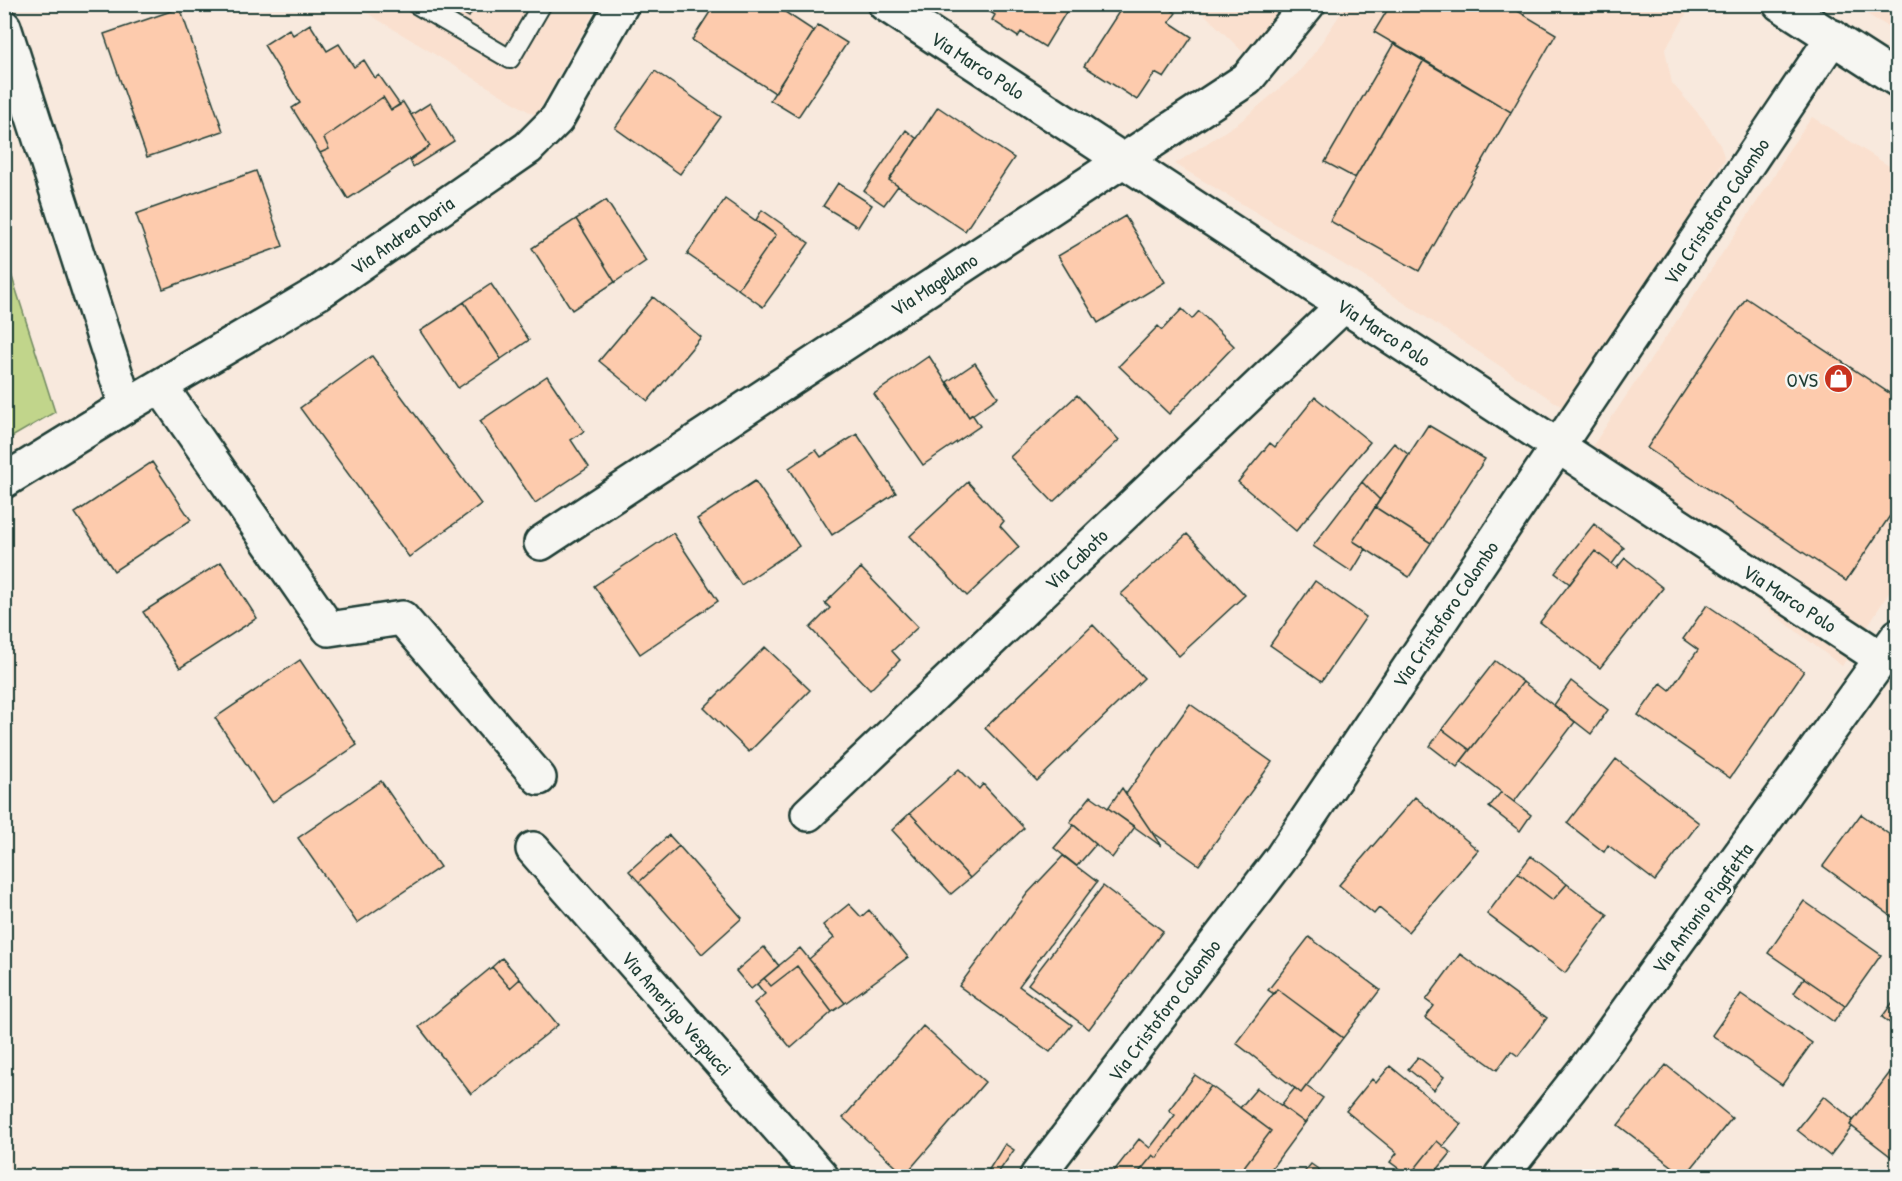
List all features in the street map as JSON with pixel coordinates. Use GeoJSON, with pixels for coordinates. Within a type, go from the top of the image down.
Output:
{"type":"FeatureCollection","features":[{"type":"Feature","properties":{"kind":"street","name":"Via Andrea Doria"},"geometry":{"type":"LineString","coordinates":[[4,481],[318,293],[528,148],[557,119],[622,4]]}},
{"type":"Feature","properties":{"kind":"street","name":"Via Marco Polo"},"geometry":{"type":"LineString","coordinates":[[885,4],[1559,447],[1890,647]]}},
{"type":"Feature","properties":{"kind":"street","name":"Via Magellano"},"geometry":{"type":"LineString","coordinates":[[541,543],[1247,79],[1308,4]]}},
{"type":"Feature","properties":{"kind":"street"},"geometry":{"type":"LineString","coordinates":[[1780,4],[1898,80]]}},
{"type":"Feature","properties":{"kind":"street"},"geometry":{"type":"LineString","coordinates":[[4,27],[126,406]]}},
{"type":"Feature","properties":{"kind":"street","name":"Via Cristoforo Colombo"},"geometry":{"type":"LineString","coordinates":[[1037,1176],[1282,856],[1833,37]]}},
{"type":"Feature","properties":{"kind":"street","name":"Via Caboto"},"geometry":{"type":"LineString","coordinates":[[808,814],[1344,305]]}},
{"type":"Feature","properties":{"kind":"street"},"geometry":{"type":"LineString","coordinates":[[161,387],[329,629],[402,618],[539,778]]}},
{"type":"Feature","properties":{"kind":"street","name":"Via Antonio Pigafetta"},"geometry":{"type":"LineString","coordinates":[[1501,1176],[1586,1068],[1890,647]]}},
{"type":"Feature","properties":{"kind":"street","name":"Via Amerigo Vespucci"},"geometry":{"type":"LineString","coordinates":[[533,849],[821,1176]]}},
{"type":"Feature","properties":{"kind":"lane"},"geometry":{"type":"LineString","coordinates":[[416,4],[510,59],[542,4]]}},
{"type":"Feature","properties":{"kind":"shaded area"},"geometry":{"type":"Polygon","coordinates":[[[1347,4],[1674,5],[1687,13],[1665,50],[1672,83],[1703,119],[1720,145],[1725,159],[1570,412],[1368,279],[1175,164],[1241,121],[1298,73],[1347,4]]]}},
{"type":"Feature","properties":{"kind":"shaded area"},"geometry":{"type":"Polygon","coordinates":[[[354,5],[598,5],[536,116],[354,5]]]}},
{"type":"Feature","properties":{"kind":"shaded area"},"geometry":{"type":"Polygon","coordinates":[[[1195,5],[1284,5],[1245,54],[1195,5]]]}},
{"type":"Feature","properties":{"kind":"shaded area"},"geometry":{"type":"Polygon","coordinates":[[[1851,5],[1897,5],[1897,32],[1889,27],[1851,5]]]}},
{"type":"Feature","properties":{"kind":"shaded area"},"geometry":{"type":"Polygon","coordinates":[[[1812,117],[1897,171],[1897,580],[1842,666],[1579,466],[1812,117]]]}},
{"type":"Feature","properties":{"kind":"green space"},"geometry":{"type":"Polygon","coordinates":[[[5,255],[55,412],[4,441],[5,255]]]}},
{"type":"Feature","properties":{"kind":"building"},"geometry":{"type":"Polygon","coordinates":[[[447,4],[476,4],[469,17],[447,4]]]}},
{"type":"Feature","properties":{"kind":"building"},"geometry":{"type":"Polygon","coordinates":[[[715,4],[773,4],[814,31],[775,93],[692,40],[715,4]]]}},
{"type":"Feature","properties":{"kind":"building"},"geometry":{"type":"Polygon","coordinates":[[[978,4],[1071,4],[1045,47],[1021,32],[1018,37],[992,20],[995,15],[978,4]]]}},
{"type":"Feature","properties":{"kind":"building"},"geometry":{"type":"Polygon","coordinates":[[[1124,4],[1163,4],[1176,13],[1169,22],[1192,37],[1164,78],[1155,73],[1137,100],[1084,66],[1124,4]]]}},
{"type":"Feature","properties":{"kind":"building"},"geometry":{"type":"Polygon","coordinates":[[[1391,4],[1506,4],[1556,34],[1511,112],[1374,32],[1391,4]]]}},
{"type":"Feature","properties":{"kind":"building"},"geometry":{"type":"Polygon","coordinates":[[[180,8],[223,131],[147,157],[104,34],[180,8]]]}},
{"type":"Feature","properties":{"kind":"building"},"geometry":{"type":"Polygon","coordinates":[[[310,24],[327,51],[339,44],[354,67],[364,60],[375,78],[379,75],[400,105],[391,110],[383,97],[324,138],[329,149],[320,153],[292,108],[300,103],[264,45],[289,29],[293,35],[310,24]]]}},
{"type":"Feature","properties":{"kind":"building"},"geometry":{"type":"Polygon","coordinates":[[[818,25],[847,43],[798,117],[770,100],[818,25]]]}},
{"type":"Feature","properties":{"kind":"building"},"geometry":{"type":"Polygon","coordinates":[[[1394,43],[1424,60],[1355,178],[1325,162],[1394,43]]]}},
{"type":"Feature","properties":{"kind":"building"},"geometry":{"type":"Polygon","coordinates":[[[1424,60],[1511,112],[1419,271],[1330,221],[1424,60]]]}},
{"type":"Feature","properties":{"kind":"building"},"geometry":{"type":"Polygon","coordinates":[[[655,71],[721,117],[680,174],[615,128],[655,71]]]}},
{"type":"Feature","properties":{"kind":"building"},"geometry":{"type":"Polygon","coordinates":[[[383,97],[391,110],[403,102],[430,146],[348,199],[320,153],[329,149],[324,138],[383,97]]]}},
{"type":"Feature","properties":{"kind":"building"},"geometry":{"type":"Polygon","coordinates":[[[430,103],[454,141],[413,167],[410,160],[430,146],[411,115],[430,103]]]}},
{"type":"Feature","properties":{"kind":"building"},"geometry":{"type":"Polygon","coordinates":[[[938,107],[1014,158],[965,231],[889,180],[938,107]]]}},
{"type":"Feature","properties":{"kind":"building"},"geometry":{"type":"Polygon","coordinates":[[[906,130],[917,139],[889,180],[898,186],[884,205],[864,191],[906,130]]]}},
{"type":"Feature","properties":{"kind":"building"},"geometry":{"type":"Polygon","coordinates":[[[256,171],[283,246],[163,289],[136,214],[256,171]]]}},
{"type":"Feature","properties":{"kind":"building"},"geometry":{"type":"Polygon","coordinates":[[[838,183],[872,205],[858,227],[823,206],[838,183]]]}},
{"type":"Feature","properties":{"kind":"building"},"geometry":{"type":"Polygon","coordinates":[[[725,199],[776,235],[738,289],[687,254],[725,199]]]}},
{"type":"Feature","properties":{"kind":"building"},"geometry":{"type":"Polygon","coordinates":[[[606,200],[646,261],[615,282],[576,219],[606,200]]]}},
{"type":"Feature","properties":{"kind":"building"},"geometry":{"type":"Polygon","coordinates":[[[762,210],[809,243],[763,307],[738,289],[776,235],[756,220],[762,210]]]}},
{"type":"Feature","properties":{"kind":"building"},"geometry":{"type":"Polygon","coordinates":[[[1125,216],[1165,282],[1098,323],[1058,256],[1125,216]]]}},
{"type":"Feature","properties":{"kind":"building"},"geometry":{"type":"Polygon","coordinates":[[[576,219],[615,282],[572,310],[532,248],[576,219]]]}},
{"type":"Feature","properties":{"kind":"building"},"geometry":{"type":"Polygon","coordinates":[[[491,284],[529,340],[501,359],[464,302],[491,284]]]}},
{"type":"Feature","properties":{"kind":"building"},"geometry":{"type":"Polygon","coordinates":[[[653,297],[701,337],[648,401],[599,361],[653,297]]]}},
{"type":"Feature","properties":{"kind":"building"},"geometry":{"type":"Polygon","coordinates":[[[1746,298],[1898,399],[1898,504],[1846,581],[1647,448],[1746,298]]]}},
{"type":"Feature","properties":{"kind":"building"},"geometry":{"type":"Polygon","coordinates":[[[464,302],[501,359],[458,388],[420,331],[464,302]]]}},
{"type":"Feature","properties":{"kind":"building"},"geometry":{"type":"Polygon","coordinates":[[[1182,309],[1192,319],[1199,311],[1234,346],[1169,414],[1119,366],[1158,326],[1162,330],[1182,309]]]}},
{"type":"Feature","properties":{"kind":"building"},"geometry":{"type":"Polygon","coordinates":[[[372,356],[481,504],[409,557],[300,408],[372,356]]]}},
{"type":"Feature","properties":{"kind":"building"},"geometry":{"type":"Polygon","coordinates":[[[929,356],[969,417],[972,414],[980,426],[923,465],[874,394],[929,356]]]}},
{"type":"Feature","properties":{"kind":"building"},"geometry":{"type":"Polygon","coordinates":[[[975,363],[998,397],[969,417],[947,382],[975,363]]]}},
{"type":"Feature","properties":{"kind":"building"},"geometry":{"type":"Polygon","coordinates":[[[547,376],[584,431],[571,440],[589,467],[535,503],[480,421],[547,376]]]}},
{"type":"Feature","properties":{"kind":"building"},"geometry":{"type":"Polygon","coordinates":[[[1077,395],[1119,440],[1053,502],[1010,457],[1077,395]]]}},
{"type":"Feature","properties":{"kind":"building"},"geometry":{"type":"Polygon","coordinates":[[[1315,397],[1370,442],[1296,531],[1238,482],[1270,443],[1275,447],[1315,397]]]}},
{"type":"Feature","properties":{"kind":"building"},"geometry":{"type":"Polygon","coordinates":[[[1428,425],[1485,459],[1431,543],[1375,507],[1428,425]]]}},
{"type":"Feature","properties":{"kind":"building"},"geometry":{"type":"Polygon","coordinates":[[[857,434],[896,493],[832,535],[789,468],[816,450],[821,457],[857,434]]]}},
{"type":"Feature","properties":{"kind":"building"},"geometry":{"type":"Polygon","coordinates":[[[1394,443],[1409,455],[1380,500],[1362,482],[1394,443]]]}},
{"type":"Feature","properties":{"kind":"building"},"geometry":{"type":"Polygon","coordinates":[[[152,462],[191,520],[114,571],[75,513],[152,462]]]}},
{"type":"Feature","properties":{"kind":"building"},"geometry":{"type":"Polygon","coordinates":[[[755,481],[799,546],[741,585],[697,519],[755,481]]]}},
{"type":"Feature","properties":{"kind":"building"},"geometry":{"type":"Polygon","coordinates":[[[968,482],[1004,521],[1000,526],[1019,547],[967,596],[910,536],[968,482]]]}},
{"type":"Feature","properties":{"kind":"building"},"geometry":{"type":"Polygon","coordinates":[[[1362,482],[1380,500],[1353,541],[1366,549],[1352,572],[1313,546],[1362,482]]]}},
{"type":"Feature","properties":{"kind":"building"},"geometry":{"type":"Polygon","coordinates":[[[1375,507],[1431,543],[1409,577],[1353,541],[1375,507]]]}},
{"type":"Feature","properties":{"kind":"building"},"geometry":{"type":"Polygon","coordinates":[[[1594,524],[1624,548],[1612,564],[1595,551],[1570,584],[1555,573],[1594,524]]]}},
{"type":"Feature","properties":{"kind":"building"},"geometry":{"type":"Polygon","coordinates":[[[673,533],[718,601],[640,654],[594,586],[673,533]]]}},
{"type":"Feature","properties":{"kind":"building"},"geometry":{"type":"Polygon","coordinates":[[[1187,534],[1245,595],[1179,656],[1121,594],[1187,534]]]}},
{"type":"Feature","properties":{"kind":"building"},"geometry":{"type":"Polygon","coordinates":[[[1595,551],[1617,568],[1625,558],[1663,588],[1600,668],[1540,622],[1595,551]]]}},
{"type":"Feature","properties":{"kind":"building"},"geometry":{"type":"Polygon","coordinates":[[[221,562],[257,618],[180,668],[143,612],[221,562]]]}},
{"type":"Feature","properties":{"kind":"building"},"geometry":{"type":"Polygon","coordinates":[[[861,568],[918,627],[892,651],[900,660],[870,690],[810,628],[830,608],[825,603],[861,568]]]}},
{"type":"Feature","properties":{"kind":"building"},"geometry":{"type":"Polygon","coordinates":[[[1315,581],[1366,617],[1322,681],[1270,645],[1315,581]]]}},
{"type":"Feature","properties":{"kind":"building"},"geometry":{"type":"Polygon","coordinates":[[[1707,605],[1804,671],[1730,778],[1638,715],[1661,683],[1670,690],[1698,650],[1683,639],[1707,605]]]}},
{"type":"Feature","properties":{"kind":"building"},"geometry":{"type":"Polygon","coordinates":[[[1093,625],[1144,678],[1037,781],[985,728],[1093,625]]]}},
{"type":"Feature","properties":{"kind":"building"},"geometry":{"type":"Polygon","coordinates":[[[765,647],[810,690],[749,752],[704,708],[765,647]]]}},
{"type":"Feature","properties":{"kind":"building"},"geometry":{"type":"Polygon","coordinates":[[[300,660],[357,745],[272,802],[215,718],[300,660]]]}},
{"type":"Feature","properties":{"kind":"building"},"geometry":{"type":"Polygon","coordinates":[[[1495,661],[1523,682],[1470,750],[1442,729],[1495,661]]]}},
{"type":"Feature","properties":{"kind":"building"},"geometry":{"type":"Polygon","coordinates":[[[1571,681],[1608,710],[1591,734],[1554,705],[1571,681]]]}},
{"type":"Feature","properties":{"kind":"building"},"geometry":{"type":"Polygon","coordinates":[[[1523,682],[1575,722],[1514,802],[1461,761],[1523,682]]]}},
{"type":"Feature","properties":{"kind":"building"},"geometry":{"type":"Polygon","coordinates":[[[1190,704],[1272,762],[1199,865],[1151,831],[1126,794],[1190,704]]]}},
{"type":"Feature","properties":{"kind":"building"},"geometry":{"type":"Polygon","coordinates":[[[1442,729],[1470,750],[1457,767],[1430,746],[1442,729]]]}},
{"type":"Feature","properties":{"kind":"building"},"geometry":{"type":"Polygon","coordinates":[[[1616,759],[1699,823],[1655,881],[1608,845],[1604,852],[1567,823],[1616,759]]]}},
{"type":"Feature","properties":{"kind":"building"},"geometry":{"type":"Polygon","coordinates":[[[959,769],[979,789],[983,784],[1024,828],[970,878],[910,813],[959,769]]]}},
{"type":"Feature","properties":{"kind":"building"},"geometry":{"type":"Polygon","coordinates":[[[381,781],[440,867],[357,923],[298,838],[381,781]]]}},
{"type":"Feature","properties":{"kind":"building"},"geometry":{"type":"Polygon","coordinates":[[[1122,788],[1151,831],[1161,846],[1108,808],[1122,788]]]}},
{"type":"Feature","properties":{"kind":"building"},"geometry":{"type":"Polygon","coordinates":[[[1501,792],[1531,815],[1520,831],[1489,807],[1501,792]]]}},
{"type":"Feature","properties":{"kind":"building"},"geometry":{"type":"Polygon","coordinates":[[[1091,796],[1135,827],[1112,858],[1070,822],[1091,796]]]}},
{"type":"Feature","properties":{"kind":"building"},"geometry":{"type":"Polygon","coordinates":[[[1415,797],[1478,850],[1408,932],[1379,908],[1374,914],[1339,885],[1415,797]]]}},
{"type":"Feature","properties":{"kind":"building"},"geometry":{"type":"Polygon","coordinates":[[[910,813],[970,878],[951,894],[892,830],[910,813]]]}},
{"type":"Feature","properties":{"kind":"building"},"geometry":{"type":"Polygon","coordinates":[[[1861,814],[1898,841],[1898,921],[1823,866],[1861,814]]]}},
{"type":"Feature","properties":{"kind":"building"},"geometry":{"type":"Polygon","coordinates":[[[1074,825],[1096,844],[1077,866],[1054,848],[1074,825]]]}},
{"type":"Feature","properties":{"kind":"building"},"geometry":{"type":"Polygon","coordinates":[[[669,835],[679,846],[639,882],[629,871],[669,835]]]}},
{"type":"Feature","properties":{"kind":"building"},"geometry":{"type":"Polygon","coordinates":[[[679,846],[742,918],[702,954],[639,882],[679,846]]]}},
{"type":"Feature","properties":{"kind":"building"},"geometry":{"type":"Polygon","coordinates":[[[1063,856],[1097,882],[1019,986],[1072,1025],[1050,1052],[959,986],[1027,894],[1063,856]]]}},
{"type":"Feature","properties":{"kind":"building"},"geometry":{"type":"Polygon","coordinates":[[[1531,856],[1567,884],[1553,900],[1518,873],[1531,856]]]}},
{"type":"Feature","properties":{"kind":"building"},"geometry":{"type":"Polygon","coordinates":[[[1518,873],[1553,900],[1567,884],[1608,915],[1565,973],[1487,914],[1518,873]]]}},
{"type":"Feature","properties":{"kind":"building"},"geometry":{"type":"Polygon","coordinates":[[[1103,886],[1163,931],[1089,1029],[1028,984],[1103,886]]]}},
{"type":"Feature","properties":{"kind":"building"},"geometry":{"type":"Polygon","coordinates":[[[1804,901],[1881,955],[1845,1006],[1768,953],[1804,901]]]}},
{"type":"Feature","properties":{"kind":"building"},"geometry":{"type":"Polygon","coordinates":[[[849,904],[861,917],[869,910],[908,957],[845,1003],[809,959],[834,938],[823,925],[849,904]]]}},
{"type":"Feature","properties":{"kind":"building"},"geometry":{"type":"Polygon","coordinates":[[[1309,937],[1380,990],[1343,1038],[1277,989],[1274,994],[1268,990],[1309,937]]]}},
{"type":"Feature","properties":{"kind":"building"},"geometry":{"type":"Polygon","coordinates":[[[764,947],[779,966],[751,989],[736,971],[764,947]]]}},
{"type":"Feature","properties":{"kind":"building"},"geometry":{"type":"Polygon","coordinates":[[[800,948],[845,1003],[832,1012],[797,966],[771,986],[764,978],[800,948]]]}},
{"type":"Feature","properties":{"kind":"building"},"geometry":{"type":"Polygon","coordinates":[[[1460,954],[1547,1018],[1518,1056],[1511,1051],[1497,1070],[1425,1018],[1434,1006],[1426,1000],[1460,954]]]}},
{"type":"Feature","properties":{"kind":"building"},"geometry":{"type":"Polygon","coordinates":[[[502,958],[520,979],[510,988],[492,967],[502,958]]]}},
{"type":"Feature","properties":{"kind":"building"},"geometry":{"type":"Polygon","coordinates":[[[797,966],[832,1012],[791,1048],[754,1003],[765,994],[757,984],[764,978],[771,986],[797,966]]]}},
{"type":"Feature","properties":{"kind":"building"},"geometry":{"type":"Polygon","coordinates":[[[492,967],[510,988],[520,979],[558,1025],[471,1094],[419,1027],[492,967]]]}},
{"type":"Feature","properties":{"kind":"building"},"geometry":{"type":"Polygon","coordinates":[[[1804,978],[1845,1006],[1834,1022],[1794,993],[1804,978]]]}},
{"type":"Feature","properties":{"kind":"building"},"geometry":{"type":"Polygon","coordinates":[[[1277,989],[1343,1038],[1301,1093],[1236,1043],[1277,989]]]}},
{"type":"Feature","properties":{"kind":"building"},"geometry":{"type":"Polygon","coordinates":[[[1741,994],[1812,1043],[1782,1085],[1712,1035],[1741,994]]]}},
{"type":"Feature","properties":{"kind":"building"},"geometry":{"type":"Polygon","coordinates":[[[1898,995],[1898,1029],[1882,1017],[1898,995]]]}},
{"type":"Feature","properties":{"kind":"building"},"geometry":{"type":"Polygon","coordinates":[[[923,1026],[985,1082],[905,1175],[843,1118],[923,1026]]]}},
{"type":"Feature","properties":{"kind":"building"},"geometry":{"type":"Polygon","coordinates":[[[1418,1057],[1444,1077],[1434,1090],[1408,1069],[1418,1057]]]}},
{"type":"Feature","properties":{"kind":"building"},"geometry":{"type":"Polygon","coordinates":[[[1898,1062],[1898,1162],[1850,1125],[1898,1062]]]}},
{"type":"Feature","properties":{"kind":"building"},"geometry":{"type":"Polygon","coordinates":[[[1666,1065],[1732,1118],[1685,1176],[1618,1125],[1666,1065]]]}},
{"type":"Feature","properties":{"kind":"building"},"geometry":{"type":"Polygon","coordinates":[[[1390,1066],[1461,1124],[1443,1146],[1437,1141],[1409,1176],[1390,1162],[1397,1153],[1346,1111],[1372,1079],[1376,1083],[1390,1066]]]}},
{"type":"Feature","properties":{"kind":"building"},"geometry":{"type":"Polygon","coordinates":[[[1195,1075],[1211,1086],[1157,1158],[1153,1155],[1136,1176],[1110,1176],[1139,1139],[1150,1148],[1175,1115],[1169,1110],[1195,1075]]]}},
{"type":"Feature","properties":{"kind":"building"},"geometry":{"type":"Polygon","coordinates":[[[1211,1086],[1271,1131],[1237,1176],[1136,1176],[1153,1155],[1157,1158],[1211,1086]]]}},
{"type":"Feature","properties":{"kind":"building"},"geometry":{"type":"Polygon","coordinates":[[[1306,1086],[1323,1098],[1305,1123],[1281,1105],[1295,1088],[1301,1093],[1306,1086]]]}},
{"type":"Feature","properties":{"kind":"building"},"geometry":{"type":"Polygon","coordinates":[[[1257,1088],[1305,1123],[1266,1176],[1237,1176],[1271,1131],[1240,1108],[1257,1088]]]}},
{"type":"Feature","properties":{"kind":"building"},"geometry":{"type":"Polygon","coordinates":[[[1824,1096],[1853,1120],[1850,1125],[1852,1127],[1830,1156],[1797,1130],[1824,1096]]]}},
{"type":"Feature","properties":{"kind":"building"},"geometry":{"type":"Polygon","coordinates":[[[1437,1141],[1451,1153],[1432,1176],[1409,1176],[1437,1141]]]}},
{"type":"Feature","properties":{"kind":"building"},"geometry":{"type":"Polygon","coordinates":[[[1005,1144],[1014,1150],[996,1176],[988,1171],[1005,1144]]]}},
{"type":"Feature","properties":{"kind":"building"},"geometry":{"type":"Polygon","coordinates":[[[1311,1164],[1328,1176],[1301,1176],[1311,1164]]]}},
{"type":"Feature","properties":{"kind":"place","name":"OVS"},"geometry":{"type":"Point","coordinates":[1839,379]}}]}
